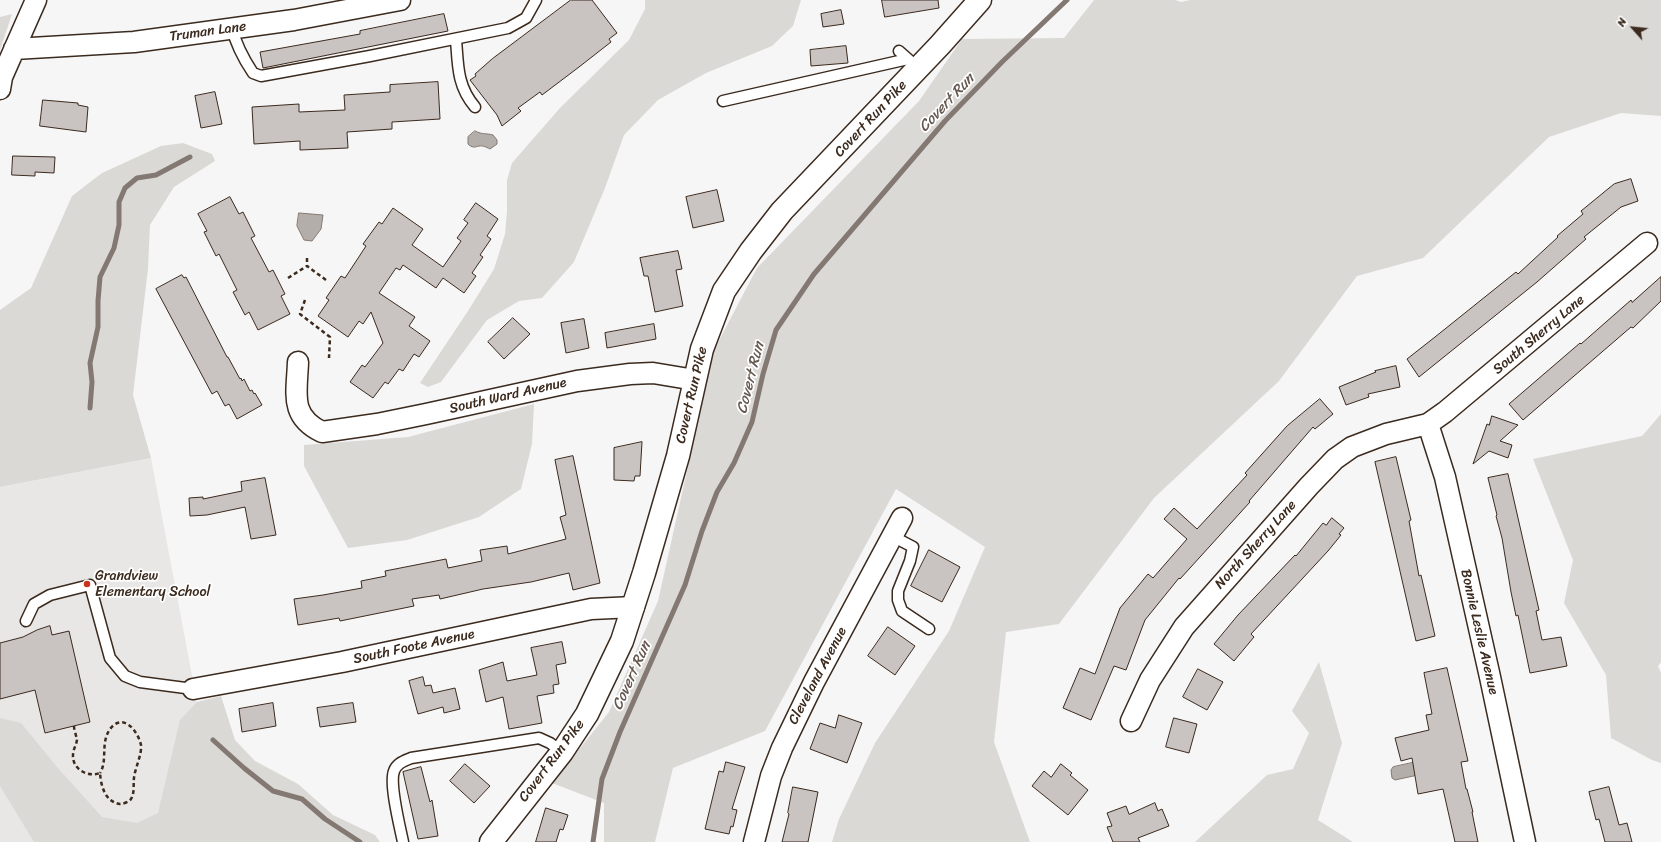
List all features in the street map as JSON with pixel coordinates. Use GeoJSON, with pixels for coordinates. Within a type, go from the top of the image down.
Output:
{"type":"FeatureCollection","features":[{"type":"Feature","properties":{"kind":"street"},"geometry":{"type":"LineString","coordinates":[[0,89],[2,77],[36,0]]}},
{"type":"Feature","properties":{"kind":"street","name":"Truman Lane"},"geometry":{"type":"LineString","coordinates":[[14,49],[134,42],[294,20],[400,0]]}},
{"type":"Feature","properties":{"kind":"street","name":"Covert Run Pike"},"geometry":{"type":"LineString","coordinates":[[491,842],[562,752],[587,714],[622,641],[634,607],[678,456],[702,349],[722,295],[751,251],[782,211],[913,64],[980,0]]}},
{"type":"Feature","properties":{"kind":"street","name":"South Sherry Lane"},"geometry":{"type":"LineString","coordinates":[[1428,424],[1455,405],[1647,243]]}},
{"type":"Feature","properties":{"kind":"street","name":"South Ward Avenue"},"geometry":{"type":"LineString","coordinates":[[298,362],[296,401],[299,413],[314,428],[322,432],[426,414],[577,381],[653,373],[695,380]]}},
{"type":"Feature","properties":{"kind":"street","name":"North Sherry Lane"},"geometry":{"type":"LineString","coordinates":[[1131,721],[1150,680],[1184,627],[1309,486],[1335,459],[1352,446],[1386,434],[1428,424]]}},
{"type":"Feature","properties":{"kind":"street","name":"Bonnie Leslie Avenue"},"geometry":{"type":"LineString","coordinates":[[1428,424],[1445,477],[1490,677],[1524,842]]}},
{"type":"Feature","properties":{"kind":"street","name":"Cleveland Avenue"},"geometry":{"type":"LineString","coordinates":[[754,842],[770,776],[782,748],[814,682],[902,518]]}},
{"type":"Feature","properties":{"kind":"street","name":"South Foote Avenue"},"geometry":{"type":"LineString","coordinates":[[193,689],[335,664],[591,609],[634,607]]}},
{"type":"Feature","properties":{"kind":"lane"},"geometry":{"type":"LineString","coordinates":[[232,28],[236,46],[253,74],[260,76],[456,40],[508,28],[526,18],[536,0]]}},
{"type":"Feature","properties":{"kind":"lane"},"geometry":{"type":"LineString","coordinates":[[456,40],[460,79],[467,97],[475,107]]}},
{"type":"Feature","properties":{"kind":"lane"},"geometry":{"type":"LineString","coordinates":[[899,51],[913,64]]}},
{"type":"Feature","properties":{"kind":"lane"},"geometry":{"type":"LineString","coordinates":[[723,101],[913,64]]}},
{"type":"Feature","properties":{"kind":"lane"},"geometry":{"type":"LineString","coordinates":[[892,536],[913,547],[910,561],[898,590],[898,600],[902,611],[929,629]]}},
{"type":"Feature","properties":{"kind":"lane"},"geometry":{"type":"LineString","coordinates":[[26,621],[34,604],[50,595],[90,585],[110,658],[126,676],[140,682],[193,689]]}},
{"type":"Feature","properties":{"kind":"lane"},"geometry":{"type":"LineString","coordinates":[[403,842],[397,817],[393,778],[394,771],[401,762],[417,757],[539,738],[550,743],[562,752]]}},
{"type":"Feature","properties":{"kind":"path"},"geometry":{"type":"LineString","coordinates":[[307,258],[307,266]]}},
{"type":"Feature","properties":{"kind":"path"},"geometry":{"type":"LineString","coordinates":[[288,278],[307,266]]}},
{"type":"Feature","properties":{"kind":"path"},"geometry":{"type":"LineString","coordinates":[[307,266],[326,280]]}},
{"type":"Feature","properties":{"kind":"path"},"geometry":{"type":"LineString","coordinates":[[305,300],[300,314],[330,337],[329,358]]}},
{"type":"Feature","properties":{"kind":"path"},"geometry":{"type":"LineString","coordinates":[[74,726],[77,739],[73,755],[75,764],[78,769],[87,774],[96,775],[100,773],[103,768],[104,742],[110,730],[116,723],[123,722],[131,726],[138,736],[141,747],[134,778],[134,790],[130,800],[123,804],[115,803],[108,798],[100,773]]}},
{"type":"Feature","properties":{"kind":"shaded area"},"geometry":{"type":"Polygon","coordinates":[[[645,0],[801,0],[793,26],[772,46],[706,73],[658,100],[624,135],[605,188],[574,262],[542,298],[519,301],[487,320],[441,382],[428,387],[420,383],[494,269],[505,234],[507,180],[512,163],[560,108],[629,40],[645,9],[645,0]]]}},
{"type":"Feature","properties":{"kind":"shaded area"},"geometry":{"type":"Polygon","coordinates":[[[1094,0],[1175,0],[1181,2],[1190,0],[1661,0],[1661,116],[1621,113],[1549,137],[1423,258],[1357,276],[1279,381],[1154,498],[1059,624],[1006,632],[994,742],[1030,842],[832,842],[839,819],[875,743],[949,631],[985,547],[896,489],[765,731],[673,768],[655,842],[604,842],[604,803],[552,783],[609,712],[658,601],[714,350],[757,268],[919,101],[962,39],[1064,38],[1094,0]]]}},
{"type":"Feature","properties":{"kind":"shaded area"},"geometry":{"type":"Polygon","coordinates":[[[12,14],[0,50],[0,17],[12,14]]]}},
{"type":"Feature","properties":{"kind":"shaded area"},"geometry":{"type":"Polygon","coordinates":[[[475,131],[493,135],[497,140],[497,144],[490,149],[483,146],[470,146],[468,144],[468,137],[475,131]]]}},
{"type":"Feature","properties":{"kind":"shaded area"},"geometry":{"type":"Polygon","coordinates":[[[183,143],[212,154],[215,161],[174,187],[150,225],[148,269],[133,395],[151,458],[0,487],[0,310],[31,288],[72,196],[102,173],[161,146],[183,143]]]}},
{"type":"Feature","properties":{"kind":"shaded area"},"geometry":{"type":"Polygon","coordinates":[[[299,213],[323,215],[321,229],[312,241],[304,240],[297,226],[299,213]]]}},
{"type":"Feature","properties":{"kind":"shaded area"},"geometry":{"type":"Polygon","coordinates":[[[534,404],[532,444],[521,489],[479,517],[407,540],[348,548],[304,466],[304,445],[408,437],[534,404]]]}},
{"type":"Feature","properties":{"kind":"shaded area"},"geometry":{"type":"Polygon","coordinates":[[[1661,414],[1661,662],[1658,666],[1661,673],[1661,763],[1652,760],[1611,738],[1606,675],[1564,603],[1573,560],[1533,459],[1642,436],[1661,414]]]}},
{"type":"Feature","properties":{"kind":"shaded area","name":"Grandview Elementary School"},"geometry":{"type":"Polygon","coordinates":[[[151,458],[197,702],[227,842],[0,842],[0,487],[151,458]]]}},
{"type":"Feature","properties":{"kind":"shaded area"},"geometry":{"type":"Polygon","coordinates":[[[1319,662],[1342,743],[1318,820],[1353,842],[1195,842],[1267,775],[1293,769],[1309,733],[1292,711],[1319,662]]]}},
{"type":"Feature","properties":{"kind":"shaded area"},"geometry":{"type":"Polygon","coordinates":[[[221,696],[235,740],[255,761],[298,784],[333,815],[375,835],[380,842],[34,842],[0,786],[0,718],[21,723],[57,767],[102,817],[137,823],[158,813],[180,720],[197,702],[221,696]]]}},
{"type":"Feature","properties":{"kind":"shaded area"},"geometry":{"type":"Polygon","coordinates":[[[1416,762],[1418,775],[1395,780],[1392,778],[1391,770],[1393,767],[1416,762]]]}},
{"type":"Feature","properties":{"kind":"building"},"geometry":{"type":"Polygon","coordinates":[[[571,0],[592,0],[617,33],[609,39],[611,42],[579,67],[542,95],[540,92],[518,108],[521,111],[502,126],[497,115],[470,80],[476,76],[475,74],[492,59],[571,0]]]}},
{"type":"Feature","properties":{"kind":"building"},"geometry":{"type":"Polygon","coordinates":[[[882,0],[938,0],[939,8],[885,17],[882,0]]]}},
{"type":"Feature","properties":{"kind":"building"},"geometry":{"type":"Polygon","coordinates":[[[841,10],[844,24],[823,27],[821,14],[841,10]]]}},
{"type":"Feature","properties":{"kind":"building"},"geometry":{"type":"Polygon","coordinates":[[[444,14],[448,31],[263,68],[260,52],[360,34],[360,31],[444,14]]]}},
{"type":"Feature","properties":{"kind":"building"},"geometry":{"type":"Polygon","coordinates":[[[846,46],[848,63],[811,66],[810,50],[846,46]]]}},
{"type":"Feature","properties":{"kind":"building"},"geometry":{"type":"Polygon","coordinates":[[[438,82],[440,119],[392,122],[392,129],[347,132],[348,148],[300,150],[300,141],[254,144],[252,107],[299,104],[299,112],[345,110],[344,95],[390,92],[390,85],[438,82]]]}},
{"type":"Feature","properties":{"kind":"building"},"geometry":{"type":"Polygon","coordinates":[[[215,92],[222,124],[201,128],[195,96],[215,92]]]}},
{"type":"Feature","properties":{"kind":"building"},"geometry":{"type":"Polygon","coordinates":[[[43,100],[78,103],[78,105],[88,107],[86,132],[40,126],[43,100]]]}},
{"type":"Feature","properties":{"kind":"building"},"geometry":{"type":"Polygon","coordinates":[[[13,156],[55,157],[54,173],[35,172],[35,176],[12,175],[13,156]]]}},
{"type":"Feature","properties":{"kind":"building"},"geometry":{"type":"Polygon","coordinates":[[[1631,179],[1638,201],[1621,207],[1584,237],[1586,239],[1537,282],[1419,377],[1407,359],[1516,272],[1518,274],[1558,237],[1557,236],[1583,214],[1581,211],[1614,184],[1631,179]]]}},
{"type":"Feature","properties":{"kind":"building"},"geometry":{"type":"Polygon","coordinates":[[[717,190],[724,221],[693,228],[686,197],[717,190]]]}},
{"type":"Feature","properties":{"kind":"building"},"geometry":{"type":"Polygon","coordinates":[[[230,197],[239,214],[243,212],[255,236],[251,238],[269,272],[273,270],[285,294],[281,296],[290,314],[258,330],[249,312],[245,315],[233,292],[237,290],[219,254],[216,256],[204,232],[207,231],[198,214],[230,197]]]}},
{"type":"Feature","properties":{"kind":"building"},"geometry":{"type":"Polygon","coordinates":[[[476,203],[498,219],[487,236],[491,239],[480,255],[483,257],[472,273],[476,276],[464,293],[443,278],[436,288],[403,265],[400,270],[396,268],[379,293],[415,317],[409,326],[430,341],[419,357],[414,354],[403,371],[399,369],[388,384],[385,382],[373,398],[350,382],[362,365],[365,367],[383,343],[371,312],[363,324],[359,321],[348,337],[318,316],[329,300],[326,298],[341,276],[345,278],[366,246],[363,244],[379,222],[382,224],[393,208],[423,229],[412,245],[443,267],[461,241],[457,238],[468,223],[464,220],[476,203]]]}},
{"type":"Feature","properties":{"kind":"building"},"geometry":{"type":"Polygon","coordinates":[[[678,251],[682,269],[676,270],[683,306],[655,312],[648,276],[644,276],[640,258],[678,251]]]}},
{"type":"Feature","properties":{"kind":"building"},"geometry":{"type":"Polygon","coordinates":[[[182,275],[184,278],[186,277],[240,379],[241,378],[242,381],[244,379],[250,391],[252,390],[254,394],[255,393],[262,405],[237,419],[229,404],[225,406],[217,391],[212,394],[156,289],[182,275]]]}},
{"type":"Feature","properties":{"kind":"building"},"geometry":{"type":"Polygon","coordinates":[[[1661,277],[1661,301],[1633,328],[1631,327],[1523,420],[1509,404],[1631,300],[1632,302],[1661,277]]]}},
{"type":"Feature","properties":{"kind":"building"},"geometry":{"type":"Polygon","coordinates":[[[513,318],[530,334],[504,359],[488,342],[513,318]]]}},
{"type":"Feature","properties":{"kind":"building"},"geometry":{"type":"Polygon","coordinates":[[[584,319],[589,348],[566,353],[561,323],[584,319]]]}},
{"type":"Feature","properties":{"kind":"building"},"geometry":{"type":"Polygon","coordinates":[[[654,324],[656,339],[607,348],[605,333],[654,324]]]}},
{"type":"Feature","properties":{"kind":"building"},"geometry":{"type":"Polygon","coordinates":[[[1396,366],[1400,387],[1368,394],[1369,397],[1346,405],[1339,387],[1376,372],[1375,371],[1396,366]]]}},
{"type":"Feature","properties":{"kind":"building"},"geometry":{"type":"Polygon","coordinates":[[[1320,399],[1333,414],[1315,429],[1313,427],[1249,501],[1250,502],[1180,579],[1179,578],[1145,620],[1126,670],[1114,666],[1091,720],[1063,708],[1080,668],[1095,674],[1120,608],[1148,574],[1153,578],[1187,539],[1164,519],[1174,508],[1197,529],[1247,475],[1245,473],[1287,426],[1320,399]]]}},
{"type":"Feature","properties":{"kind":"building"},"geometry":{"type":"Polygon","coordinates":[[[1492,416],[1518,425],[1500,441],[1512,445],[1508,458],[1489,451],[1473,464],[1487,424],[1489,425],[1492,416]]]}},
{"type":"Feature","properties":{"kind":"building"},"geometry":{"type":"Polygon","coordinates":[[[642,442],[640,476],[635,476],[634,481],[614,480],[614,448],[642,442]]]}},
{"type":"Feature","properties":{"kind":"building"},"geometry":{"type":"Polygon","coordinates":[[[573,456],[600,583],[573,590],[569,573],[531,582],[483,589],[440,599],[439,595],[412,599],[414,606],[340,621],[339,618],[298,625],[294,599],[362,588],[361,581],[386,576],[385,571],[446,559],[448,568],[482,561],[480,550],[507,546],[508,554],[566,539],[560,517],[566,515],[555,460],[573,456]]]}},
{"type":"Feature","properties":{"kind":"building"},"geometry":{"type":"Polygon","coordinates":[[[1396,457],[1411,520],[1409,521],[1419,576],[1421,575],[1435,636],[1416,641],[1375,462],[1396,457]]]}},
{"type":"Feature","properties":{"kind":"building"},"geometry":{"type":"Polygon","coordinates":[[[1508,474],[1539,610],[1536,611],[1542,640],[1561,637],[1567,666],[1530,673],[1518,615],[1516,616],[1502,538],[1488,478],[1508,474]]]}},
{"type":"Feature","properties":{"kind":"building"},"geometry":{"type":"Polygon","coordinates":[[[265,478],[276,535],[251,539],[245,507],[207,515],[190,516],[189,498],[203,497],[203,499],[242,491],[241,482],[265,478]]]}},
{"type":"Feature","properties":{"kind":"building"},"geometry":{"type":"Polygon","coordinates":[[[1332,518],[1344,528],[1339,534],[1341,535],[1251,634],[1254,637],[1234,661],[1214,644],[1238,615],[1295,555],[1296,556],[1323,523],[1326,525],[1332,518]]]}},
{"type":"Feature","properties":{"kind":"building"},"geometry":{"type":"Polygon","coordinates":[[[929,550],[960,567],[942,602],[911,586],[929,550]]]}},
{"type":"Feature","properties":{"kind":"building"},"geometry":{"type":"Polygon","coordinates":[[[50,626],[52,635],[69,631],[90,722],[45,733],[35,690],[0,699],[0,643],[23,637],[37,630],[50,626]]]}},
{"type":"Feature","properties":{"kind":"building"},"geometry":{"type":"Polygon","coordinates":[[[888,627],[915,646],[895,675],[868,656],[888,627]]]}},
{"type":"Feature","properties":{"kind":"building"},"geometry":{"type":"Polygon","coordinates":[[[562,642],[566,663],[556,665],[559,684],[553,685],[554,693],[537,696],[542,723],[509,729],[503,697],[486,702],[479,670],[503,662],[507,681],[537,675],[531,648],[562,642]]]}},
{"type":"Feature","properties":{"kind":"building"},"geometry":{"type":"Polygon","coordinates":[[[1447,668],[1468,761],[1461,762],[1466,789],[1473,812],[1478,842],[1455,842],[1443,789],[1418,794],[1412,758],[1401,761],[1395,738],[1429,730],[1426,715],[1432,714],[1424,673],[1447,668]]]}},
{"type":"Feature","properties":{"kind":"building"},"geometry":{"type":"Polygon","coordinates":[[[1198,669],[1223,682],[1207,710],[1183,697],[1198,669]]]}},
{"type":"Feature","properties":{"kind":"building"},"geometry":{"type":"Polygon","coordinates":[[[423,677],[425,686],[431,685],[433,693],[455,688],[460,709],[444,713],[443,707],[418,714],[409,681],[423,677]]]}},
{"type":"Feature","properties":{"kind":"building"},"geometry":{"type":"Polygon","coordinates":[[[273,703],[276,726],[242,732],[239,709],[273,703]]]}},
{"type":"Feature","properties":{"kind":"building"},"geometry":{"type":"Polygon","coordinates":[[[353,703],[356,722],[320,727],[317,708],[353,703]]]}},
{"type":"Feature","properties":{"kind":"building"},"geometry":{"type":"Polygon","coordinates":[[[839,715],[862,723],[847,763],[810,749],[820,723],[835,728],[839,715]]]}},
{"type":"Feature","properties":{"kind":"building"},"geometry":{"type":"Polygon","coordinates":[[[1174,718],[1197,724],[1189,753],[1166,747],[1174,718]]]}},
{"type":"Feature","properties":{"kind":"building"},"geometry":{"type":"Polygon","coordinates":[[[726,762],[745,767],[732,809],[737,810],[733,827],[731,826],[729,834],[705,829],[719,771],[723,772],[726,762]]]}},
{"type":"Feature","properties":{"kind":"building"},"geometry":{"type":"Polygon","coordinates":[[[465,764],[490,786],[474,803],[450,781],[465,764]]]}},
{"type":"Feature","properties":{"kind":"building"},"geometry":{"type":"Polygon","coordinates":[[[1061,764],[1072,773],[1070,775],[1088,790],[1068,815],[1032,786],[1044,771],[1051,777],[1061,764]]]}},
{"type":"Feature","properties":{"kind":"building"},"geometry":{"type":"Polygon","coordinates":[[[421,767],[430,802],[432,800],[438,836],[418,839],[403,772],[421,767]]]}},
{"type":"Feature","properties":{"kind":"building"},"geometry":{"type":"Polygon","coordinates":[[[793,787],[818,792],[808,842],[782,842],[789,814],[793,787]]]}},
{"type":"Feature","properties":{"kind":"building"},"geometry":{"type":"Polygon","coordinates":[[[1609,787],[1619,825],[1627,823],[1632,842],[1605,842],[1599,819],[1596,820],[1589,792],[1609,787]]]}},
{"type":"Feature","properties":{"kind":"building"},"geometry":{"type":"Polygon","coordinates":[[[1155,803],[1158,811],[1162,809],[1169,826],[1138,838],[1140,842],[1113,842],[1107,827],[1112,826],[1107,813],[1126,806],[1129,814],[1155,803]]]}},
{"type":"Feature","properties":{"kind":"building"},"geometry":{"type":"Polygon","coordinates":[[[546,808],[568,815],[563,830],[560,829],[556,842],[536,842],[546,808]]]}},
{"type":"Feature","properties":{"kind":"waterway","name":"Covert Run"},"geometry":{"type":"LineString","coordinates":[[593,842],[602,779],[620,732],[685,585],[702,531],[717,492],[734,463],[752,422],[763,374],[776,330],[814,274],[945,121],[1002,62],[1067,0]]}},
{"type":"Feature","properties":{"kind":"waterway"},"geometry":{"type":"LineString","coordinates":[[90,408],[92,382],[90,363],[98,327],[100,277],[114,248],[119,225],[119,202],[125,188],[137,178],[156,175],[190,157]]}},
{"type":"Feature","properties":{"kind":"waterway"},"geometry":{"type":"LineString","coordinates":[[213,740],[244,768],[273,791],[302,799],[325,819],[360,842]]}},
{"type":"Feature","properties":{"kind":"place","name":"Grandview Elementary School"},"geometry":{"type":"Point","coordinates":[87,584]}}]}
